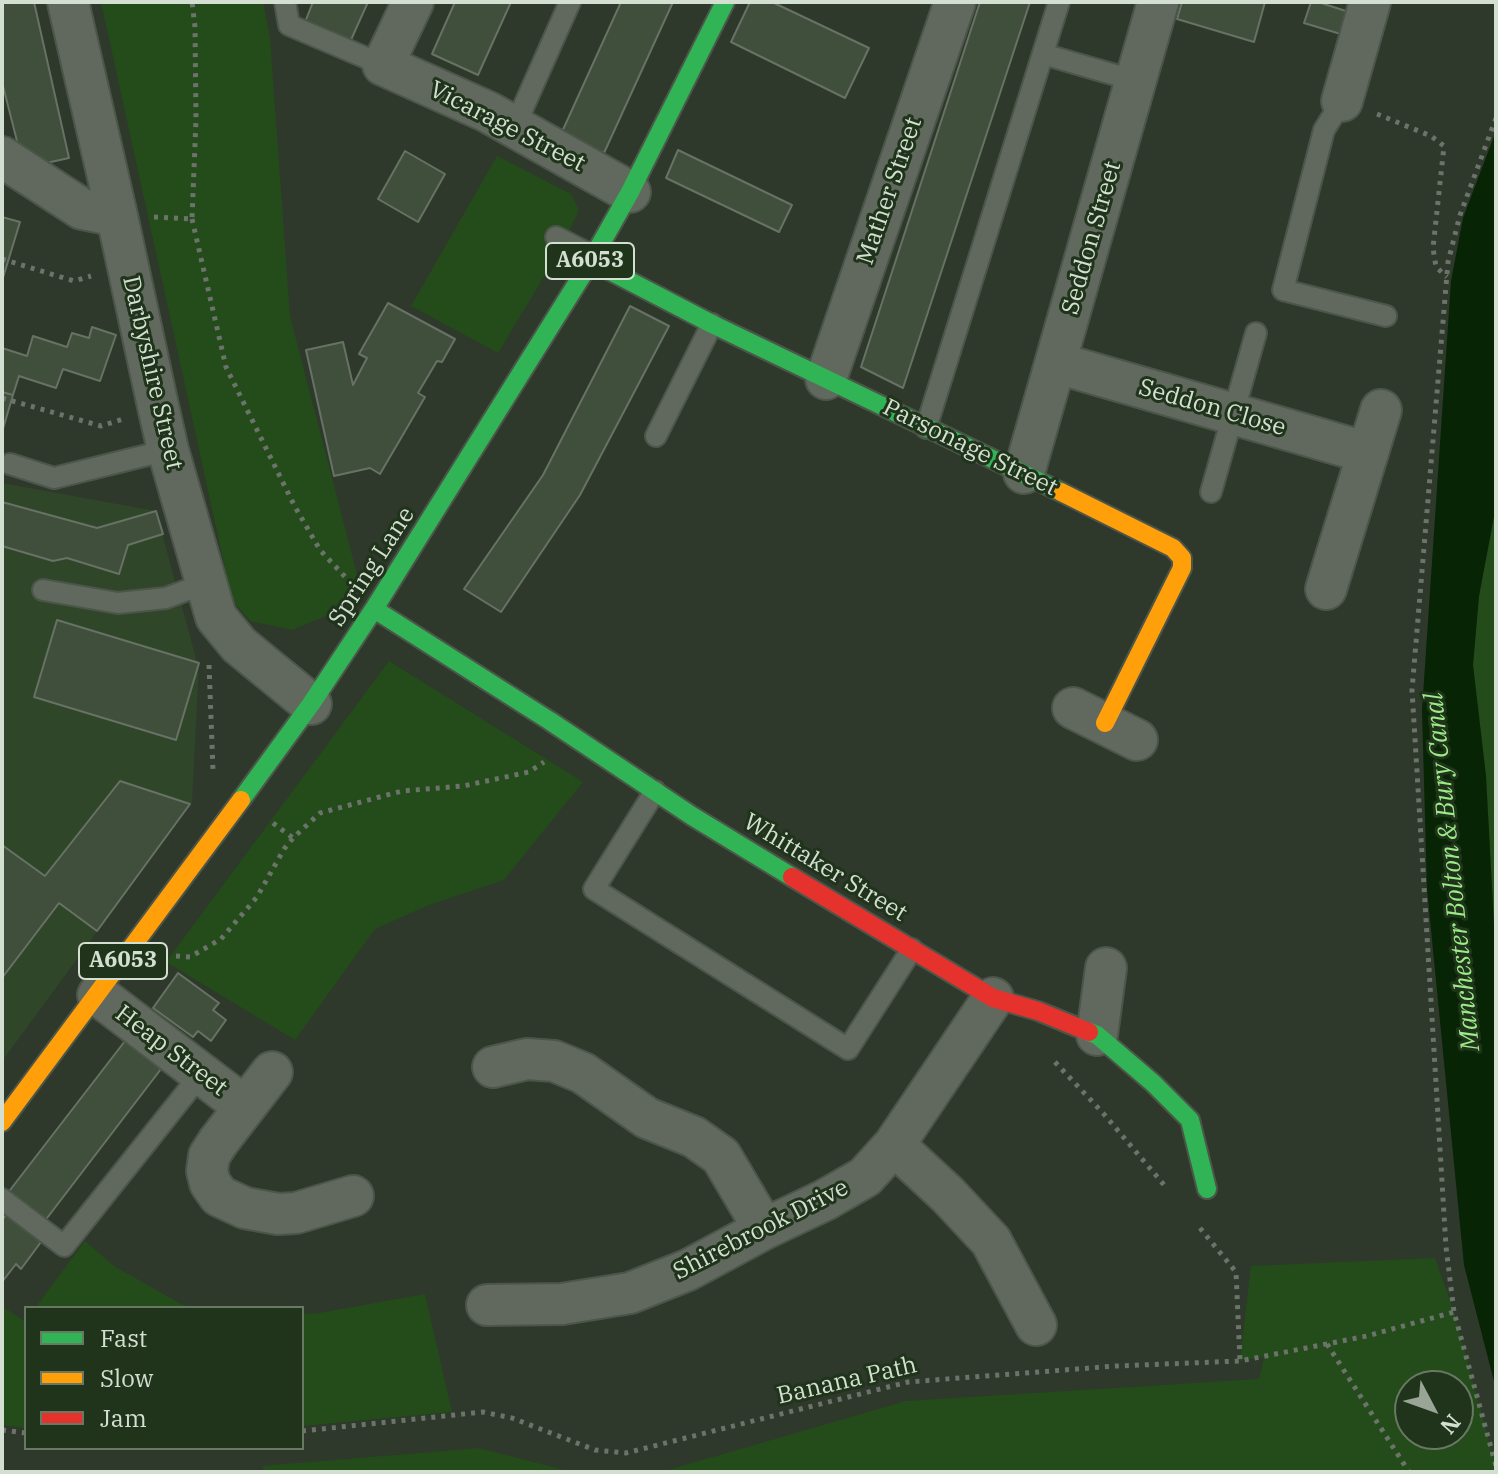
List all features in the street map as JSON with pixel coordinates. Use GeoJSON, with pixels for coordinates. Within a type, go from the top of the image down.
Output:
{"type":"FeatureCollection","features":[{"type":"Feature","properties":{"kind":"street","name":"Darbyshire Street"},"geometry":{"type":"LineString","coordinates":[[68,2],[168,450],[211,600],[239,645],[311,704]]}},
{"type":"Feature","properties":{"kind":"street"},"geometry":{"type":"LineString","coordinates":[[383,65],[413,2]]}},
{"type":"Feature","properties":{"kind":"street","name":"Spring Lane"},"geometry":{"type":"LineString","coordinates":[[10,1098],[98,995],[311,704],[374,609],[592,258],[630,192],[725,2]]}},
{"type":"Feature","properties":{"kind":"street","name":"Mather Street"},"geometry":{"type":"LineString","coordinates":[[826,379],[955,2]]}},
{"type":"Feature","properties":{"kind":"street","name":"Seddon Street"},"geometry":{"type":"LineString","coordinates":[[1024,473],[1158,2]]}},
{"type":"Feature","properties":{"kind":"street"},"geometry":{"type":"LineString","coordinates":[[1342,101],[1370,2]]}},
{"type":"Feature","properties":{"kind":"street","name":"Vicarage Street"},"geometry":{"type":"LineString","coordinates":[[383,65],[488,112],[630,192]]}},
{"type":"Feature","properties":{"kind":"street"},"geometry":{"type":"LineString","coordinates":[[2,157],[82,209],[117,216]]}},
{"type":"Feature","properties":{"kind":"street","name":"Parsonage Street"},"geometry":{"type":"LineString","coordinates":[[592,258],[712,324],[1173,548],[1182,558],[1182,568],[1105,724]]}},
{"type":"Feature","properties":{"kind":"street","name":"Seddon Close"},"geometry":{"type":"LineString","coordinates":[[1057,363],[1368,453]]}},
{"type":"Feature","properties":{"kind":"street"},"geometry":{"type":"LineString","coordinates":[[1329,590],[1381,410]]}},
{"type":"Feature","properties":{"kind":"street","name":"Whittaker Street"},"geometry":{"type":"LineString","coordinates":[[374,609],[655,791],[993,998],[1038,1011],[1097,1035],[1190,1120],[1207,1189]]}},
{"type":"Feature","properties":{"kind":"street"},"geometry":{"type":"LineString","coordinates":[[1097,1035],[1106,968]]}},
{"type":"Feature","properties":{"kind":"street","name":"Heap Street"},"geometry":{"type":"LineString","coordinates":[[98,995],[245,1107]]}},
{"type":"Feature","properties":{"kind":"street","name":"Shirebrook Drive"},"geometry":{"type":"LineString","coordinates":[[487,1305],[562,1304],[630,1293],[688,1270],[865,1177],[894,1145],[993,998]]}},
{"type":"Feature","properties":{"kind":"street"},"geometry":{"type":"LineString","coordinates":[[493,1067],[527,1059],[554,1061],[583,1073],[647,1118],[694,1137],[721,1156],[764,1229]]}},
{"type":"Feature","properties":{"kind":"street","name":"Heap Street"},"geometry":{"type":"LineString","coordinates":[[272,1072],[209,1156],[207,1171],[210,1183],[219,1196],[245,1208],[278,1214],[296,1213],[353,1196]]}},
{"type":"Feature","properties":{"kind":"street"},"geometry":{"type":"LineString","coordinates":[[894,1145],[948,1195],[991,1241],[1036,1325]]}},
{"type":"Feature","properties":{"kind":"lane"},"geometry":{"type":"LineString","coordinates":[[285,2],[289,25],[383,65]]}},
{"type":"Feature","properties":{"kind":"lane"},"geometry":{"type":"LineString","coordinates":[[514,128],[570,2]]}},
{"type":"Feature","properties":{"kind":"lane"},"geometry":{"type":"LineString","coordinates":[[926,428],[1059,2]]}},
{"type":"Feature","properties":{"kind":"lane"},"geometry":{"type":"LineString","coordinates":[[1043,54],[1136,81]]}},
{"type":"Feature","properties":{"kind":"lane"},"geometry":{"type":"LineString","coordinates":[[1342,101],[1324,130],[1283,290],[1386,316]]}},
{"type":"Feature","properties":{"kind":"lane"},"geometry":{"type":"LineString","coordinates":[[556,237],[592,258]]}},
{"type":"Feature","properties":{"kind":"lane"},"geometry":{"type":"LineString","coordinates":[[656,436],[712,324]]}},
{"type":"Feature","properties":{"kind":"lane"},"geometry":{"type":"LineString","coordinates":[[1211,492],[1256,333]]}},
{"type":"Feature","properties":{"kind":"lane"},"geometry":{"type":"LineString","coordinates":[[10,464],[54,478],[168,450]]}},
{"type":"Feature","properties":{"kind":"lane"},"geometry":{"type":"LineString","coordinates":[[43,590],[118,603],[166,598],[211,600]]}},
{"type":"Feature","properties":{"kind":"lane"},"geometry":{"type":"LineString","coordinates":[[655,791],[594,889],[848,1049],[912,949]]}},
{"type":"Feature","properties":{"kind":"lane"},"geometry":{"type":"LineString","coordinates":[[2,1199],[64,1246],[201,1074]]}},
{"type":"Feature","properties":{"kind":"path"},"geometry":{"type":"LineString","coordinates":[[192,2],[196,119],[192,219],[226,367],[294,505],[320,550],[374,609]]}},
{"type":"Feature","properties":{"kind":"path"},"geometry":{"type":"LineString","coordinates":[[1342,101],[1400,122],[1431,136],[1444,146],[1433,248],[1436,267],[1447,277]]}},
{"type":"Feature","properties":{"kind":"path"},"geometry":{"type":"LineString","coordinates":[[1496,118],[1460,215],[1448,262],[1412,690],[1446,1247],[1454,1312],[1496,1466]]}},
{"type":"Feature","properties":{"kind":"path"},"geometry":{"type":"LineString","coordinates":[[117,216],[192,219]]}},
{"type":"Feature","properties":{"kind":"path"},"geometry":{"type":"LineString","coordinates":[[2,259],[74,281],[127,264]]}},
{"type":"Feature","properties":{"kind":"path"},"geometry":{"type":"LineString","coordinates":[[2,398],[101,426],[158,406]]}},
{"type":"Feature","properties":{"kind":"path"},"geometry":{"type":"LineString","coordinates":[[211,600],[208,671],[213,780]]}},
{"type":"Feature","properties":{"kind":"path"},"geometry":{"type":"LineString","coordinates":[[136,943],[159,954],[190,957],[221,939],[257,897],[284,849],[320,813],[402,791],[463,786],[529,772],[578,740]]}},
{"type":"Feature","properties":{"kind":"path"},"geometry":{"type":"LineString","coordinates":[[265,817],[293,838]]}},
{"type":"Feature","properties":{"kind":"path"},"geometry":{"type":"LineString","coordinates":[[1038,1011],[1039,1045],[1103,1113],[1165,1186]]}},
{"type":"Feature","properties":{"kind":"path"},"geometry":{"type":"LineString","coordinates":[[1196,1223],[1236,1272],[1240,1361]]}},
{"type":"Feature","properties":{"kind":"path","name":"Banana Path"},"geometry":{"type":"LineString","coordinates":[[304,1431],[483,1412],[512,1418],[595,1450],[626,1453],[908,1382],[1116,1366],[1240,1361],[1367,1336],[1454,1312]]}},
{"type":"Feature","properties":{"kind":"path"},"geometry":{"type":"LineString","coordinates":[[1327,1344],[1409,1472]]}},
{"type":"Feature","properties":{"kind":"path"},"geometry":{"type":"LineString","coordinates":[[2,1430],[24,1433]]}},
{"type":"Feature","properties":{"kind":"shaded area"},"geometry":{"type":"Polygon","coordinates":[[[101,2],[263,2],[270,38],[290,316],[359,582],[328,615],[292,630],[250,621],[232,600],[101,2]]]}},
{"type":"Feature","properties":{"kind":"shaded area"},"geometry":{"type":"Polygon","coordinates":[[[497,156],[571,194],[579,210],[560,250],[498,353],[411,306],[497,156]]]}},
{"type":"Feature","properties":{"kind":"shaded area"},"geometry":{"type":"Polygon","coordinates":[[[2,483],[156,511],[199,663],[192,802],[3,1060],[2,483]]]}},
{"type":"Feature","properties":{"kind":"shaded area"},"geometry":{"type":"Polygon","coordinates":[[[1496,506],[1496,963],[1486,776],[1473,665],[1479,596],[1496,506]]]}},
{"type":"Feature","properties":{"kind":"shaded area"},"geometry":{"type":"Polygon","coordinates":[[[389,661],[583,782],[504,880],[429,905],[375,929],[295,1040],[166,962],[389,661]]]}},
{"type":"Feature","properties":{"kind":"shaded area"},"geometry":{"type":"Polygon","coordinates":[[[85,1241],[114,1266],[188,1306],[36,1306],[85,1241]]]}},
{"type":"Feature","properties":{"kind":"shaded area"},"geometry":{"type":"Polygon","coordinates":[[[1435,1258],[1470,1370],[1394,1370],[1394,1450],[1474,1450],[1474,1385],[1496,1472],[661,1472],[906,1401],[1259,1379],[1264,1357],[1240,1361],[1251,1266],[1435,1258]]]}},
{"type":"Feature","properties":{"kind":"shaded area"},"geometry":{"type":"Polygon","coordinates":[[[425,1294],[452,1412],[304,1426],[304,1314],[425,1294]]]}},
{"type":"Feature","properties":{"kind":"shaded area"},"geometry":{"type":"Polygon","coordinates":[[[2,1306],[24,1321],[24,1428],[2,1425],[2,1306]]]}},
{"type":"Feature","properties":{"kind":"shaded area"},"geometry":{"type":"Polygon","coordinates":[[[479,1448],[572,1472],[265,1472],[262,1466],[479,1448]]]}},
{"type":"Feature","properties":{"kind":"water","name":"Manchester Bolton & Bury Canal"},"geometry":{"type":"Polygon","coordinates":[[[1496,131],[1496,506],[1479,596],[1473,665],[1486,776],[1496,963],[1496,1389],[1464,1265],[1427,889],[1422,710],[1451,281],[1463,218],[1496,131]]]}},
{"type":"Feature","properties":{"kind":"building"},"geometry":{"type":"Polygon","coordinates":[[[2,2],[34,2],[69,158],[46,163],[19,149],[2,82],[2,2]]]}},
{"type":"Feature","properties":{"kind":"building"},"geometry":{"type":"Polygon","coordinates":[[[313,2],[368,2],[350,42],[305,22],[313,2]]]}},
{"type":"Feature","properties":{"kind":"building"},"geometry":{"type":"Polygon","coordinates":[[[455,2],[511,2],[478,75],[432,54],[455,2]]]}},
{"type":"Feature","properties":{"kind":"building"},"geometry":{"type":"Polygon","coordinates":[[[621,2],[673,2],[604,153],[561,134],[621,2]]]}},
{"type":"Feature","properties":{"kind":"building"},"geometry":{"type":"Polygon","coordinates":[[[750,2],[772,2],[869,48],[845,98],[731,42],[750,2]]]}},
{"type":"Feature","properties":{"kind":"building"},"geometry":{"type":"Polygon","coordinates":[[[980,2],[1030,2],[903,388],[861,367],[980,2]]]}},
{"type":"Feature","properties":{"kind":"building"},"geometry":{"type":"Polygon","coordinates":[[[1182,2],[1265,2],[1254,42],[1177,19],[1182,2]]]}},
{"type":"Feature","properties":{"kind":"building"},"geometry":{"type":"Polygon","coordinates":[[[1311,2],[1352,13],[1344,35],[1304,23],[1311,2]]]}},
{"type":"Feature","properties":{"kind":"building"},"geometry":{"type":"Polygon","coordinates":[[[678,150],[792,205],[779,232],[666,178],[678,150]]]}},
{"type":"Feature","properties":{"kind":"building"},"geometry":{"type":"Polygon","coordinates":[[[405,151],[445,174],[418,222],[378,199],[405,151]]]}},
{"type":"Feature","properties":{"kind":"building"},"geometry":{"type":"Polygon","coordinates":[[[2,217],[20,222],[2,281],[2,217]]]}},
{"type":"Feature","properties":{"kind":"building"},"geometry":{"type":"Polygon","coordinates":[[[388,303],[455,339],[442,362],[437,361],[418,393],[425,397],[380,474],[370,468],[334,476],[306,350],[343,342],[353,385],[367,358],[359,354],[388,303]]]}},
{"type":"Feature","properties":{"kind":"building"},"geometry":{"type":"Polygon","coordinates":[[[630,306],[669,326],[580,495],[501,612],[464,589],[543,475],[630,306]]]}},
{"type":"Feature","properties":{"kind":"building"},"geometry":{"type":"Polygon","coordinates":[[[92,327],[116,335],[100,381],[63,369],[56,388],[19,376],[13,395],[2,392],[2,348],[27,356],[33,336],[67,347],[72,333],[89,338],[92,327]]]}},
{"type":"Feature","properties":{"kind":"building"},"geometry":{"type":"Polygon","coordinates":[[[2,392],[13,395],[2,432],[2,392]]]}},
{"type":"Feature","properties":{"kind":"building"},"geometry":{"type":"Polygon","coordinates":[[[2,502],[97,528],[156,511],[163,534],[128,545],[119,574],[67,558],[53,561],[2,546],[2,502]]]}},
{"type":"Feature","properties":{"kind":"building"},"geometry":{"type":"Polygon","coordinates":[[[57,620],[199,663],[176,740],[34,697],[57,620]]]}},
{"type":"Feature","properties":{"kind":"building"},"geometry":{"type":"Polygon","coordinates":[[[120,781],[190,804],[97,931],[59,903],[2,978],[2,845],[45,876],[120,781]]]}},
{"type":"Feature","properties":{"kind":"building"},"geometry":{"type":"Polygon","coordinates":[[[178,973],[219,1003],[213,1010],[226,1020],[211,1041],[198,1031],[193,1037],[153,1008],[178,973]]]}},
{"type":"Feature","properties":{"kind":"building"},"geometry":{"type":"Polygon","coordinates":[[[125,1041],[161,1069],[44,1222],[7,1194],[125,1041]]]}},
{"type":"Feature","properties":{"kind":"building"},"geometry":{"type":"Polygon","coordinates":[[[6,1215],[41,1242],[21,1269],[16,1264],[2,1282],[2,1220],[6,1215]]]}},
{"type":"Feature","properties":{"kind":"traffic: fast"},"geometry":{"type":"LineString","coordinates":[[241,800],[311,704],[374,609],[591,261],[630,192],[725,2]]}},
{"type":"Feature","properties":{"kind":"traffic: fast"},"geometry":{"type":"LineString","coordinates":[[591,261],[712,324],[1061,492]]}},
{"type":"Feature","properties":{"kind":"traffic: fast"},"geometry":{"type":"LineString","coordinates":[[374,609],[692,816],[792,877]]}},
{"type":"Feature","properties":{"kind":"traffic: fast"},"geometry":{"type":"LineString","coordinates":[[1089,1032],[1097,1035],[1153,1083],[1190,1120],[1207,1189]]}},
{"type":"Feature","properties":{"kind":"traffic: slow"},"geometry":{"type":"LineString","coordinates":[[1061,492],[1173,548],[1182,558],[1182,568],[1105,723]]}},
{"type":"Feature","properties":{"kind":"traffic: slow"},"geometry":{"type":"LineString","coordinates":[[2,1122],[241,800]]}},
{"type":"Feature","properties":{"kind":"traffic: jam"},"geometry":{"type":"LineString","coordinates":[[792,877],[993,998],[1038,1011],[1089,1032]]}}]}
